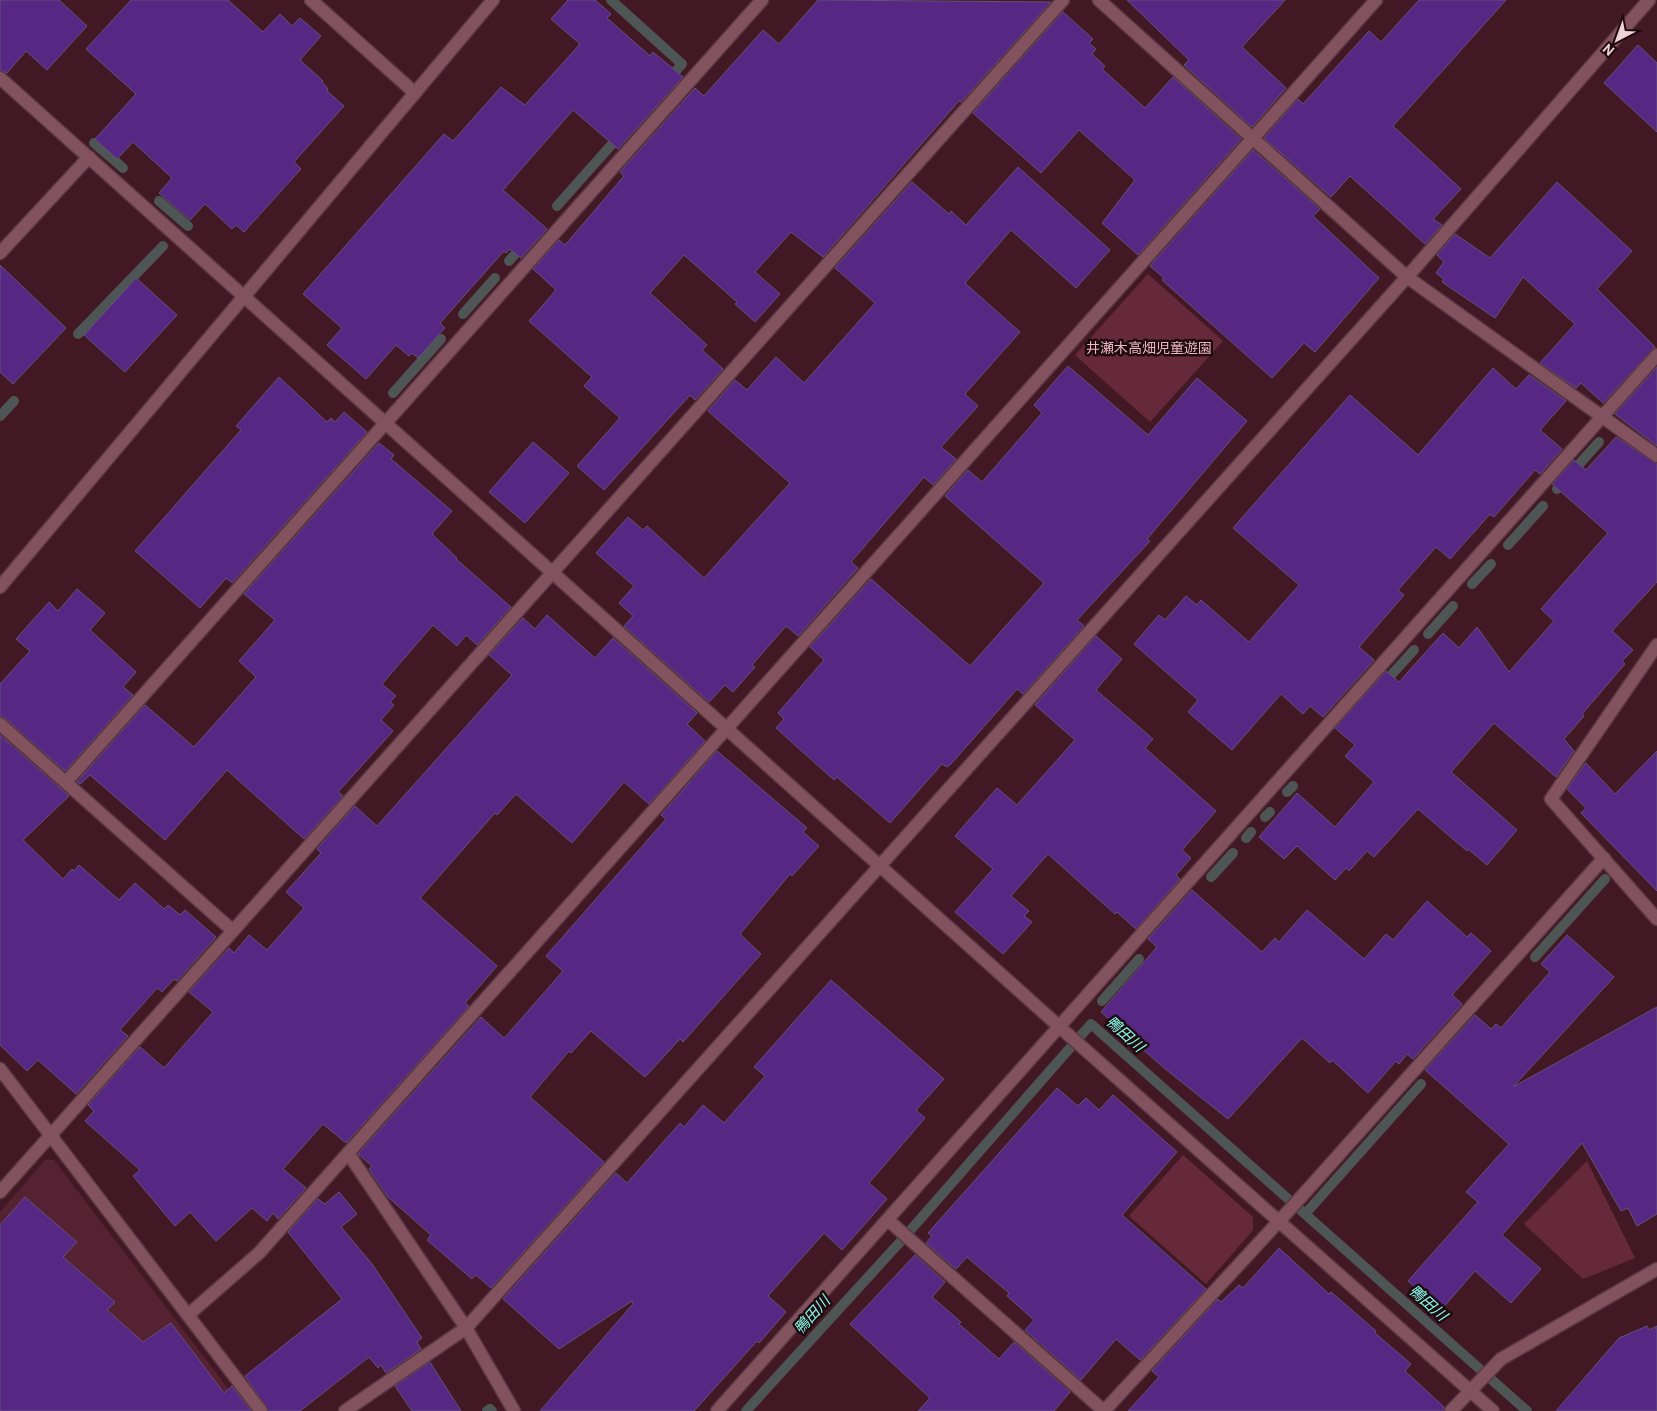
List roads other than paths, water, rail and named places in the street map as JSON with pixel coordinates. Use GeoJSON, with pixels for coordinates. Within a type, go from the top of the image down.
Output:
{"type":"FeatureCollection","features":[{"type":"Feature","properties":{"kind":"street"},"geometry":{"type":"LineString","coordinates":[[311,0],[415,93]]}},
{"type":"Feature","properties":{"kind":"street"},"geometry":{"type":"LineString","coordinates":[[0,586],[493,0]]}},
{"type":"Feature","properties":{"kind":"street"},"geometry":{"type":"LineString","coordinates":[[66,782],[762,0]]}},
{"type":"Feature","properties":{"kind":"street"},"geometry":{"type":"LineString","coordinates":[[0,1192],[49,1134],[1063,0]]}},
{"type":"Feature","properties":{"kind":"street"},"geometry":{"type":"LineString","coordinates":[[1099,0],[1407,276],[1657,456]]}},
{"type":"Feature","properties":{"kind":"street"},"geometry":{"type":"LineString","coordinates":[[188,1315],[259,1253],[1376,0]]}},
{"type":"Feature","properties":{"kind":"street"},"geometry":{"type":"LineString","coordinates":[[345,1411],[466,1328],[1407,276],[1649,0]]}},
{"type":"Feature","properties":{"kind":"street"},"geometry":{"type":"LineString","coordinates":[[0,78],[727,727],[1072,1038],[1280,1220],[1493,1411]]}},
{"type":"Feature","properties":{"kind":"street"},"geometry":{"type":"LineString","coordinates":[[0,253],[89,158]]}},
{"type":"Feature","properties":{"kind":"street"},"geometry":{"type":"LineString","coordinates":[[717,1411],[889,1221],[1059,1026],[1657,355]]}},
{"type":"Feature","properties":{"kind":"street"},"geometry":{"type":"LineString","coordinates":[[1657,645],[1551,799],[1657,919]]}},
{"type":"Feature","properties":{"kind":"street"},"geometry":{"type":"LineString","coordinates":[[0,724],[233,930]]}},
{"type":"Feature","properties":{"kind":"street"},"geometry":{"type":"LineString","coordinates":[[889,1221],[1104,1411],[1293,1206],[1604,858]]}},
{"type":"Feature","properties":{"kind":"street"},"geometry":{"type":"LineString","coordinates":[[0,1069],[261,1411]]}},
{"type":"Feature","properties":{"kind":"street"},"geometry":{"type":"LineString","coordinates":[[348,1152],[466,1328],[514,1411]]}},
{"type":"Feature","properties":{"kind":"street"},"geometry":{"type":"LineString","coordinates":[[1451,1411],[1501,1360],[1657,1269]]}},
{"type":"Feature","properties":{"kind":"waterway"},"geometry":{"type":"LineString","coordinates":[[611,0],[682,64],[668,80]]}},
{"type":"Feature","properties":{"kind":"waterway"},"geometry":{"type":"LineString","coordinates":[[557,206],[621,134]]}},
{"type":"Feature","properties":{"kind":"waterway"},"geometry":{"type":"LineString","coordinates":[[94,143],[123,168]]}},
{"type":"Feature","properties":{"kind":"waterway"},"geometry":{"type":"LineString","coordinates":[[159,201],[188,226]]}},
{"type":"Feature","properties":{"kind":"waterway"},"geometry":{"type":"LineString","coordinates":[[509,261],[523,245]]}},
{"type":"Feature","properties":{"kind":"waterway"},"geometry":{"type":"LineString","coordinates":[[78,334],[163,246]]}},
{"type":"Feature","properties":{"kind":"waterway"},"geometry":{"type":"LineString","coordinates":[[463,314],[495,278]]}},
{"type":"Feature","properties":{"kind":"waterway"},"geometry":{"type":"LineString","coordinates":[[393,393],[441,339]]}},
{"type":"Feature","properties":{"kind":"waterway"},"geometry":{"type":"LineString","coordinates":[[0,416],[14,401]]}},
{"type":"Feature","properties":{"kind":"waterway"},"geometry":{"type":"LineString","coordinates":[[1557,489],[1599,442]]}},
{"type":"Feature","properties":{"kind":"waterway"},"geometry":{"type":"LineString","coordinates":[[1508,545],[1543,506]]}},
{"type":"Feature","properties":{"kind":"waterway"},"geometry":{"type":"LineString","coordinates":[[1472,584],[1491,564]]}},
{"type":"Feature","properties":{"kind":"waterway"},"geometry":{"type":"LineString","coordinates":[[1428,634],[1453,606]]}},
{"type":"Feature","properties":{"kind":"waterway"},"geometry":{"type":"LineString","coordinates":[[1383,684],[1414,650]]}},
{"type":"Feature","properties":{"kind":"waterway"},"geometry":{"type":"LineString","coordinates":[[1287,792],[1293,786]]}},
{"type":"Feature","properties":{"kind":"waterway"},"geometry":{"type":"LineString","coordinates":[[1265,817],[1270,812]]}},
{"type":"Feature","properties":{"kind":"waterway"},"geometry":{"type":"LineString","coordinates":[[1246,838],[1251,832]]}},
{"type":"Feature","properties":{"kind":"waterway"},"geometry":{"type":"LineString","coordinates":[[1211,877],[1233,853]]}},
{"type":"Feature","properties":{"kind":"waterway"},"geometry":{"type":"LineString","coordinates":[[1535,957],[1605,879]]}},
{"type":"Feature","properties":{"kind":"waterway"},"geometry":{"type":"LineString","coordinates":[[1102,1001],[1139,959]]}},
{"type":"Feature","properties":{"kind":"waterway","name":"鴨田川"},"geometry":{"type":"LineString","coordinates":[[746,1411],[901,1241],[1091,1024],[1527,1411]]}},
{"type":"Feature","properties":{"kind":"waterway"},"geometry":{"type":"LineString","coordinates":[[1306,1213],[1421,1084]]}},
{"type":"Feature","properties":{"kind":"waterway"},"geometry":{"type":"LineString","coordinates":[[487,1411],[490,1409],[492,1411]]}},
{"type":"Feature","properties":{"kind":"park label","name":"井瀬木高畑児童遊園"},"geometry":{"type":"Point","coordinates":[1149,348]}}]}
